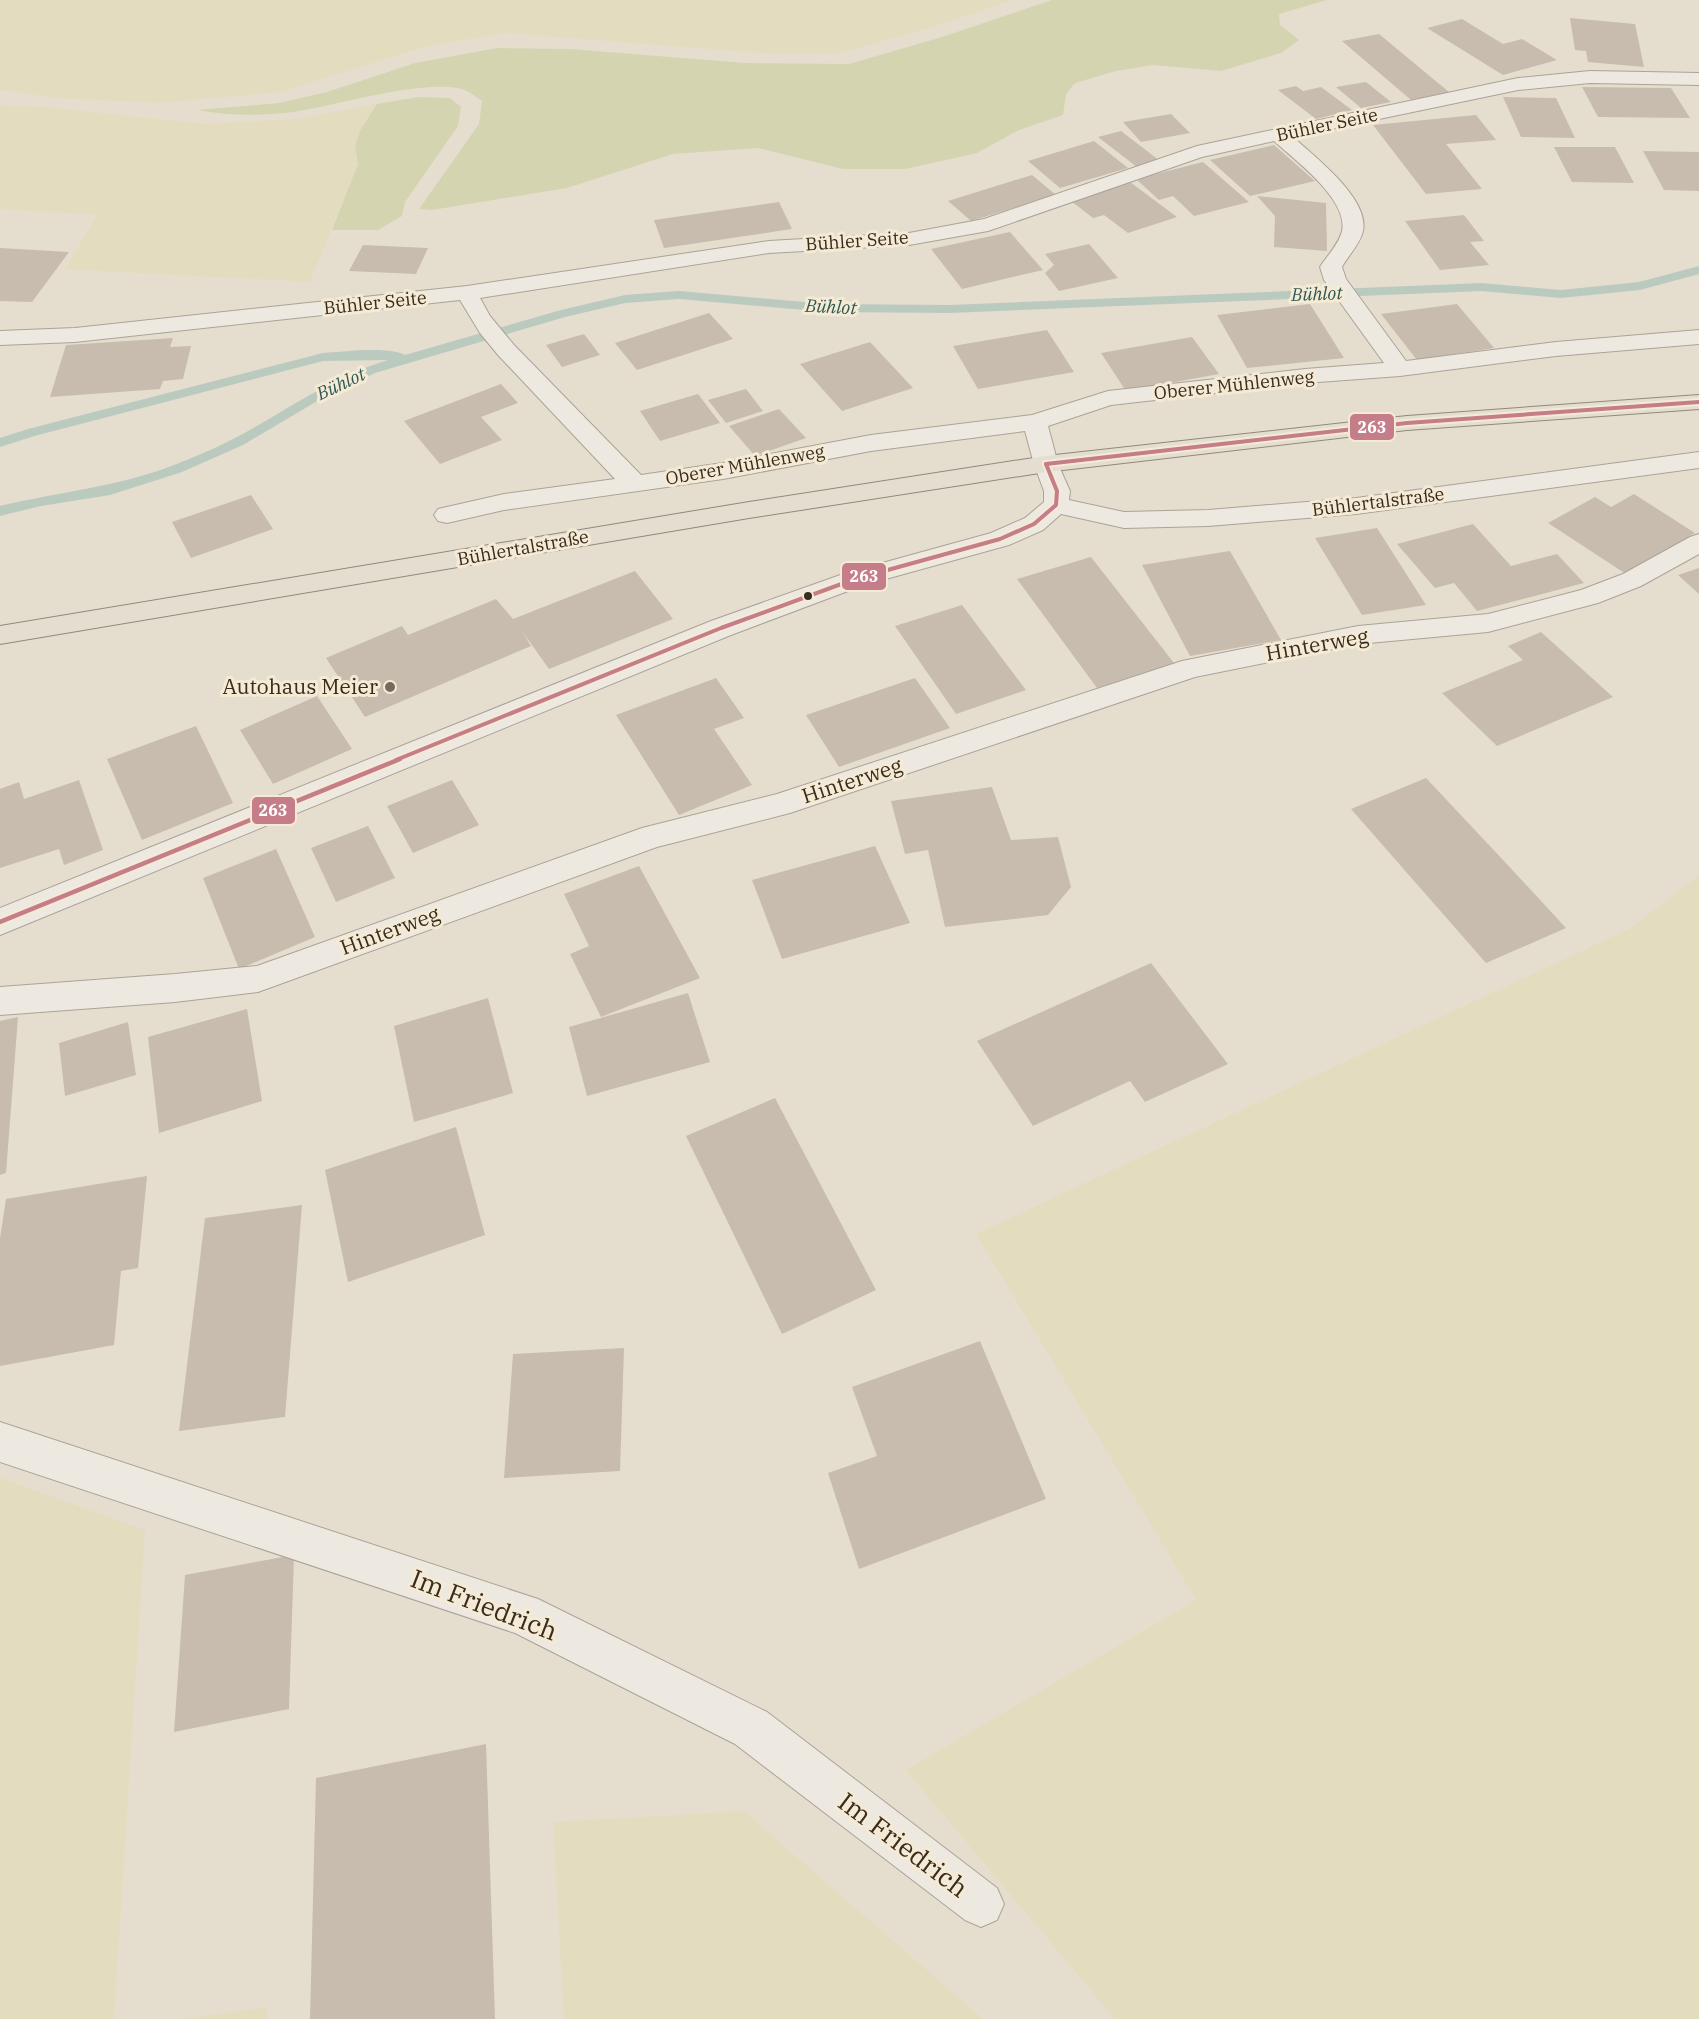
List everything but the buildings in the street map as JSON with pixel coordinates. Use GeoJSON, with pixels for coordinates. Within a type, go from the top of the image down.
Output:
{"type":"FeatureCollection","features":[{"type":"Feature","properties":{"kind":"main road","name":"Bühlertalstraße"},"geometry":{"type":"LineString","coordinates":[[0,635],[748,510],[1046,464],[1407,423],[1699,402]]}},
{"type":"Feature","properties":{"kind":"street","name":"Bühler Seite"},"geometry":{"type":"LineString","coordinates":[[0,338],[75,335],[470,300],[769,247],[909,239],[988,225],[1197,152],[1518,84],[1590,77],[1699,79]]}},
{"type":"Feature","properties":{"kind":"street"},"geometry":{"type":"LineString","coordinates":[[1280,136],[1340,193],[1351,214],[1353,230],[1331,267],[1335,280],[1400,369]]}},
{"type":"Feature","properties":{"kind":"street","name":"Oberer Mühlenweg"},"geometry":{"type":"LineString","coordinates":[[470,300],[509,352],[592,442],[635,484],[723,471],[871,443],[1035,422],[1108,398],[1305,376],[1400,369],[1556,349],[1699,337]]}},
{"type":"Feature","properties":{"kind":"street"},"geometry":{"type":"LineString","coordinates":[[0,922],[721,628],[855,579],[1000,539],[1034,524],[1056,505],[1057,491],[1046,464],[1035,422]]}},
{"type":"Feature","properties":{"kind":"street","name":"Bühlertalstraße"},"geometry":{"type":"LineString","coordinates":[[1056,505],[1124,520],[1208,518],[1356,506],[1699,460]]}},
{"type":"Feature","properties":{"kind":"street"},"geometry":{"type":"LineString","coordinates":[[447,515],[504,502],[635,484]]}},
{"type":"Feature","properties":{"kind":"street","name":"Hinterweg"},"geometry":{"type":"LineString","coordinates":[[0,1000],[175,988],[258,979],[653,836],[779,805],[1192,668],[1358,635],[1488,623],[1589,597],[1632,580],[1699,543]]}},
{"type":"Feature","properties":{"kind":"street","name":"Im Friedrich"},"geometry":{"type":"LineString","coordinates":[[0,1442],[523,1614],[751,1728],[981,1904]]}},
{"type":"Feature","properties":{"kind":"shaded area"},"geometry":{"type":"Polygon","coordinates":[[[0,0],[1012,0],[936,26],[837,54],[774,54],[505,33],[427,46],[281,92],[159,103],[56,98],[0,90],[0,0]]]}},
{"type":"Feature","properties":{"kind":"shaded area"},"geometry":{"type":"Polygon","coordinates":[[[377,104],[360,131],[355,146],[358,164],[310,282],[65,269],[97,215],[0,209],[0,105],[48,107],[205,124],[296,119],[377,104]]]}},
{"type":"Feature","properties":{"kind":"shaded area"},"geometry":{"type":"Polygon","coordinates":[[[1699,875],[1699,2019],[1115,2019],[906,1770],[1196,1600],[976,1234],[1631,928],[1699,875]]]}},
{"type":"Feature","properties":{"kind":"shaded area"},"geometry":{"type":"Polygon","coordinates":[[[0,1478],[145,1530],[114,2019],[0,2019],[0,1478]]]}},
{"type":"Feature","properties":{"kind":"shaded area"},"geometry":{"type":"Polygon","coordinates":[[[744,1811],[983,2019],[564,2019],[553,1822],[744,1811]]]}},
{"type":"Feature","properties":{"kind":"shaded area"},"geometry":{"type":"Polygon","coordinates":[[[267,2007],[267,2019],[182,2019],[267,2007]]]}},
{"type":"Feature","properties":{"kind":"green space"},"geometry":{"type":"Polygon","coordinates":[[[1052,0],[1327,0],[1279,14],[1280,25],[1299,40],[1281,53],[1221,71],[1153,65],[1116,71],[1075,83],[1066,94],[1063,115],[1019,130],[977,153],[905,169],[843,169],[758,148],[673,154],[567,188],[432,210],[419,209],[479,124],[482,101],[467,91],[451,87],[408,89],[294,112],[270,114],[246,115],[198,110],[279,103],[327,92],[415,63],[497,48],[570,49],[745,63],[849,64],[942,37],[1052,0]]]}},
{"type":"Feature","properties":{"kind":"green space"},"geometry":{"type":"Polygon","coordinates":[[[418,97],[450,98],[461,107],[458,126],[405,202],[402,216],[378,230],[332,230],[358,164],[355,146],[360,131],[377,104],[418,97]]]}},
{"type":"Feature","properties":{"kind":"waterway","name":"Bühlot"},"geometry":{"type":"LineString","coordinates":[[0,511],[41,501],[110,490],[177,469],[238,442],[319,394],[370,370],[561,314],[625,299],[679,295],[827,308],[950,309],[1481,287],[1561,294],[1640,286],[1699,270]]}},
{"type":"Feature","properties":{"kind":"waterway"},"geometry":{"type":"LineString","coordinates":[[0,443],[33,432],[323,357],[369,355],[399,357]]}},
{"type":"Feature","properties":{"kind":"transit line","name":"263"},"geometry":{"type":"LineString","coordinates":[[1046,464],[1407,423],[1699,402]]}},
{"type":"Feature","properties":{"kind":"transit line","name":"263"},"geometry":{"type":"LineString","coordinates":[[0,922],[721,628],[855,579],[1000,539],[1034,524],[1056,505],[1057,491],[1046,464]]}},
{"type":"Feature","properties":{"kind":"place","name":"Autohaus Meier"},"geometry":{"type":"Point","coordinates":[390,687]}}]}
